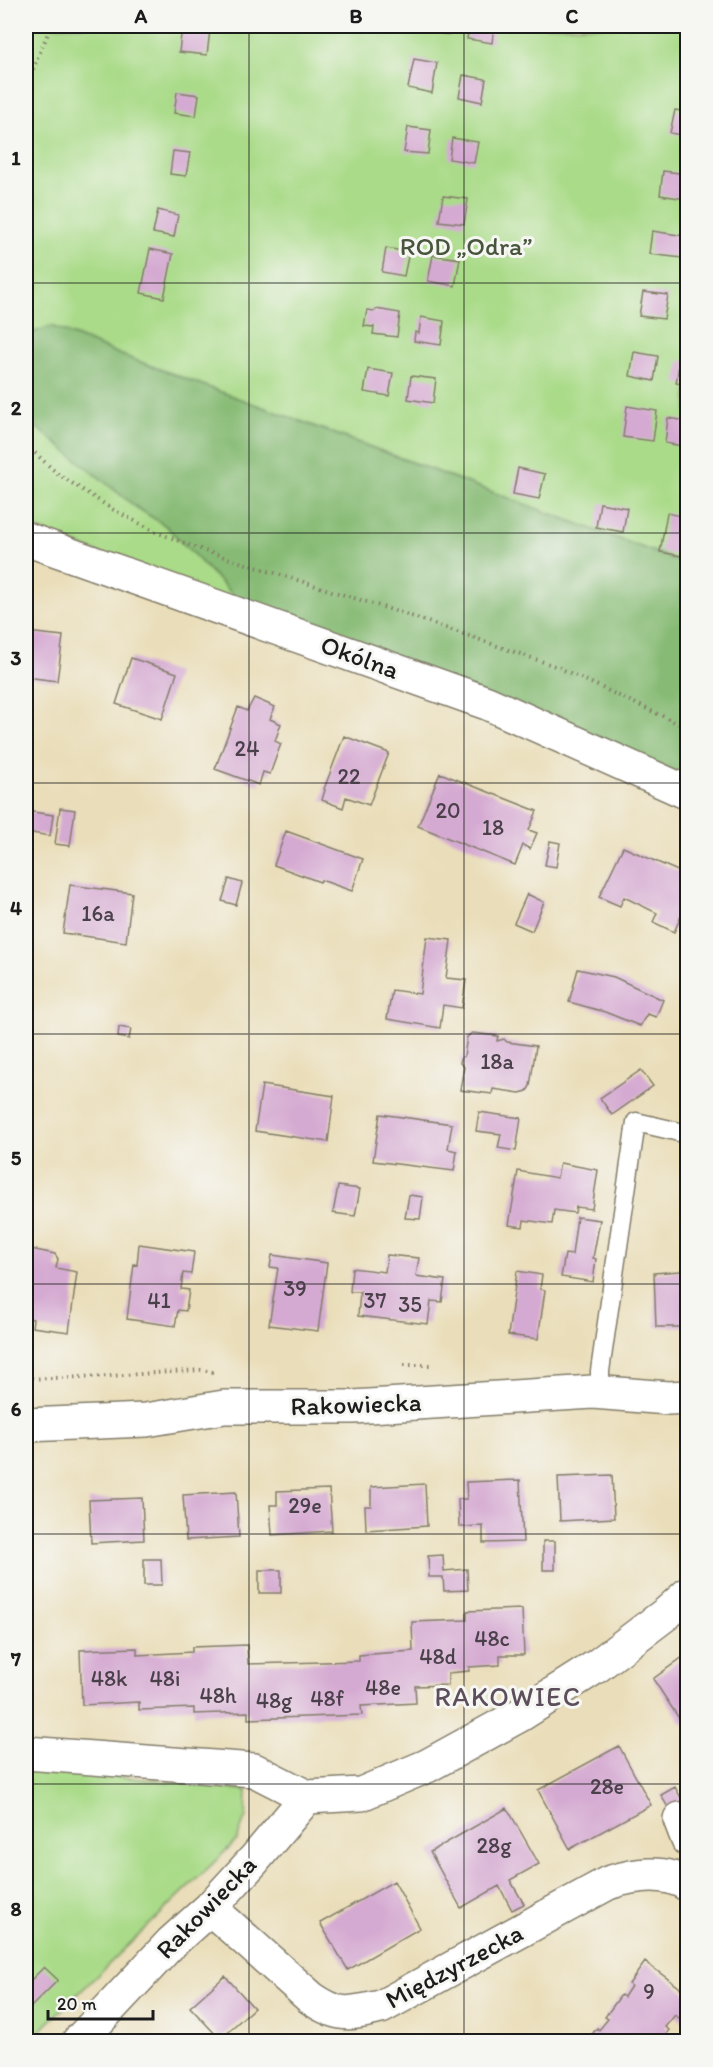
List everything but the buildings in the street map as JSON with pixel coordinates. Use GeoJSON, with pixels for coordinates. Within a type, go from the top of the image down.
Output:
{"type":"FeatureCollection","features":[{"type":"Feature","properties":{"kind":"street","name":"Okólna"},"geometry":{"type":"LineString","coordinates":[[26,539],[487,703],[687,793]]}},
{"type":"Feature","properties":{"kind":"street","name":"Rakowiecka"},"geometry":{"type":"LineString","coordinates":[[26,1425],[146,1420],[224,1407],[353,1407],[600,1392],[668,1398],[687,1397]]}},
{"type":"Feature","properties":{"kind":"street"},"geometry":{"type":"LineString","coordinates":[[26,1753],[254,1770],[307,1797],[361,1794],[427,1766],[520,1715],[597,1666],[668,1613],[687,1594]]}},
{"type":"Feature","properties":{"kind":"street","name":"Rakowiecka"},"geometry":{"type":"LineString","coordinates":[[78,2042],[171,1943],[210,1908],[307,1797]]}},
{"type":"Feature","properties":{"kind":"street","name":"Międzyrzecka"},"geometry":{"type":"LineString","coordinates":[[210,1908],[311,1998],[327,2009],[341,2013],[381,2007],[608,1883],[626,1877],[658,1875],[681,1881],[687,1885]]}},
{"type":"Feature","properties":{"kind":"lane"},"geometry":{"type":"LineString","coordinates":[[600,1392],[600,1371],[636,1122],[687,1134]]}},
{"type":"Feature","properties":{"kind":"path"},"geometry":{"type":"LineString","coordinates":[[26,86],[51,26]]}},
{"type":"Feature","properties":{"kind":"path"},"geometry":{"type":"LineString","coordinates":[[26,445],[58,474],[112,509],[156,532],[205,551],[411,616],[555,666],[687,728]]}},
{"type":"Feature","properties":{"kind":"path"},"geometry":{"type":"LineString","coordinates":[[404,1365],[420,1365]]}},
{"type":"Feature","properties":{"kind":"path"},"geometry":{"type":"LineString","coordinates":[[26,1379],[201,1370]]}},
{"type":"Feature","properties":{"kind":"green space","name":"ROD „Odra”"},"geometry":{"type":"Polygon","coordinates":[[[26,26],[687,26],[687,777],[26,525],[26,26]]]}},
{"type":"Feature","properties":{"kind":"green space"},"geometry":{"type":"Polygon","coordinates":[[[51,326],[119,354],[687,564],[687,777],[237,599],[166,526],[137,508],[26,419],[26,335],[51,326]]]}},
{"type":"Feature","properties":{"kind":"green space"},"geometry":{"type":"Polygon","coordinates":[[[26,1767],[247,1790],[246,1815],[237,1840],[46,2025],[33,2041],[26,2042],[26,1767]]]}},
{"type":"Feature","properties":{"kind":"district","name":"RAKOWIEC"},"geometry":{"type":"Point","coordinates":[508,1696]}}]}
